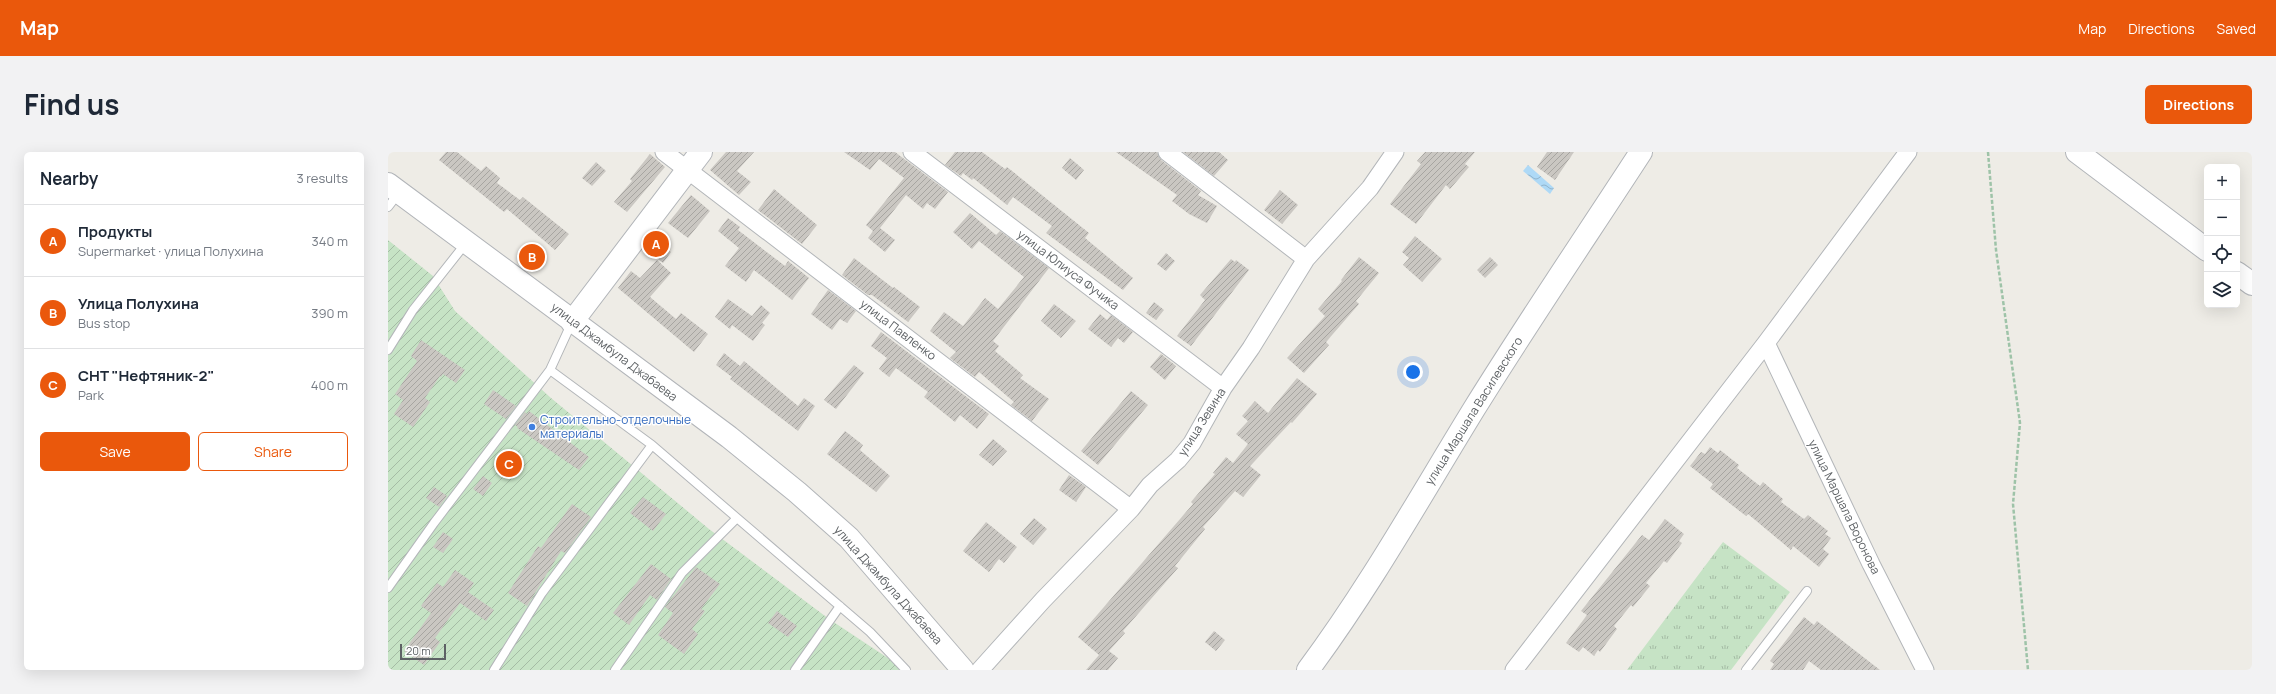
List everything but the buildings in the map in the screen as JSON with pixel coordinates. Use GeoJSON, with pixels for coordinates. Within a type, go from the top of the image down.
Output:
{"type":"FeatureCollection","features":[{"type":"Feature","properties":{"kind":"main road"},"geometry":{"type":"LineString","coordinates":[[572,322],[701,152]]}},
{"type":"Feature","properties":{"kind":"main road","name":"улица Маршала Василевского"},"geometry":{"type":"LineString","coordinates":[[1308,670],[1329,642],[1400,531],[1481,398],[1641,152]]}},
{"type":"Feature","properties":{"kind":"main road"},"geometry":{"type":"LineString","coordinates":[[2078,152],[2204,248]]}},
{"type":"Feature","properties":{"kind":"main road","name":"улица Джамбула Джабаева"},"geometry":{"type":"LineString","coordinates":[[392,195],[466,243],[729,437],[797,492],[849,538],[963,670]]}},
{"type":"Feature","properties":{"kind":"main road"},"geometry":{"type":"LineString","coordinates":[[2240,275],[2252,284]]}},
{"type":"Feature","properties":{"kind":"street","name":"улица Павленко"},"geometry":{"type":"LineString","coordinates":[[664,152],[1131,509]]}},
{"type":"Feature","properties":{"kind":"street","name":"улица Юлиуса Фучика"},"geometry":{"type":"LineString","coordinates":[[912,152],[1223,388]]}},
{"type":"Feature","properties":{"kind":"street"},"geometry":{"type":"LineString","coordinates":[[1167,152],[1306,259]]}},
{"type":"Feature","properties":{"kind":"street","name":"улица Зевина"},"geometry":{"type":"LineString","coordinates":[[980,670],[1043,600],[1131,509],[1150,485],[1178,460],[1192,443],[1223,388],[1251,348],[1306,259],[1366,193],[1395,152]]}},
{"type":"Feature","properties":{"kind":"street"},"geometry":{"type":"LineString","coordinates":[[1514,670],[1766,343],[1908,152]]}},
{"type":"Feature","properties":{"kind":"street","name":"улица Маршала Воронова"},"geometry":{"type":"LineString","coordinates":[[1766,343],[1871,564],[1925,670]]}},
{"type":"Feature","properties":{"kind":"lane"},"geometry":{"type":"LineString","coordinates":[[388,350],[413,310],[466,243]]}},
{"type":"Feature","properties":{"kind":"lane"},"geometry":{"type":"LineString","coordinates":[[388,588],[434,523],[550,370],[572,322]]}},
{"type":"Feature","properties":{"kind":"lane"},"geometry":{"type":"LineString","coordinates":[[550,370],[652,445],[870,632],[906,670]]}},
{"type":"Feature","properties":{"kind":"lane"},"geometry":{"type":"LineString","coordinates":[[494,670],[542,593],[652,445]]}},
{"type":"Feature","properties":{"kind":"lane"},"geometry":{"type":"LineString","coordinates":[[615,670],[682,573],[737,518]]}},
{"type":"Feature","properties":{"kind":"lane"},"geometry":{"type":"LineString","coordinates":[[1746,670],[1807,591]]}},
{"type":"Feature","properties":{"kind":"lane"},"geometry":{"type":"LineString","coordinates":[[795,670],[840,606]]}},
{"type":"Feature","properties":{"kind":"path"},"geometry":{"type":"LineString","coordinates":[[1988,152],[1996,250],[2020,423],[2014,504],[2028,670]]}},
{"type":"Feature","properties":{"kind":"green space"},"geometry":{"type":"Polygon","coordinates":[[[388,240],[433,276],[455,311],[551,398],[709,529],[829,619],[906,670],[388,670],[388,240]]]}},
{"type":"Feature","properties":{"kind":"green space"},"geometry":{"type":"Polygon","coordinates":[[[1723,542],[1790,592],[1731,670],[1627,670],[1723,542]]]}},
{"type":"Feature","properties":{"kind":"water"},"geometry":{"type":"Polygon","coordinates":[[[1528,165],[1554,188],[1550,194],[1523,171],[1528,165]]]}},
{"type":"Feature","properties":{"kind":"place","name":"Продукты"},"geometry":{"type":"Point","coordinates":[656,244]}},
{"type":"Feature","properties":{"kind":"place","name":"Улица Полухина"},"geometry":{"type":"Point","coordinates":[532,257]}},
{"type":"Feature","properties":{"kind":"place","name":"Строительно-отделочные материалы"},"geometry":{"type":"Point","coordinates":[532,427]}},
{"type":"Feature","properties":{"kind":"place","name":"СНТ \"Нефтяник-2\""},"geometry":{"type":"Point","coordinates":[509,464]}}]}
